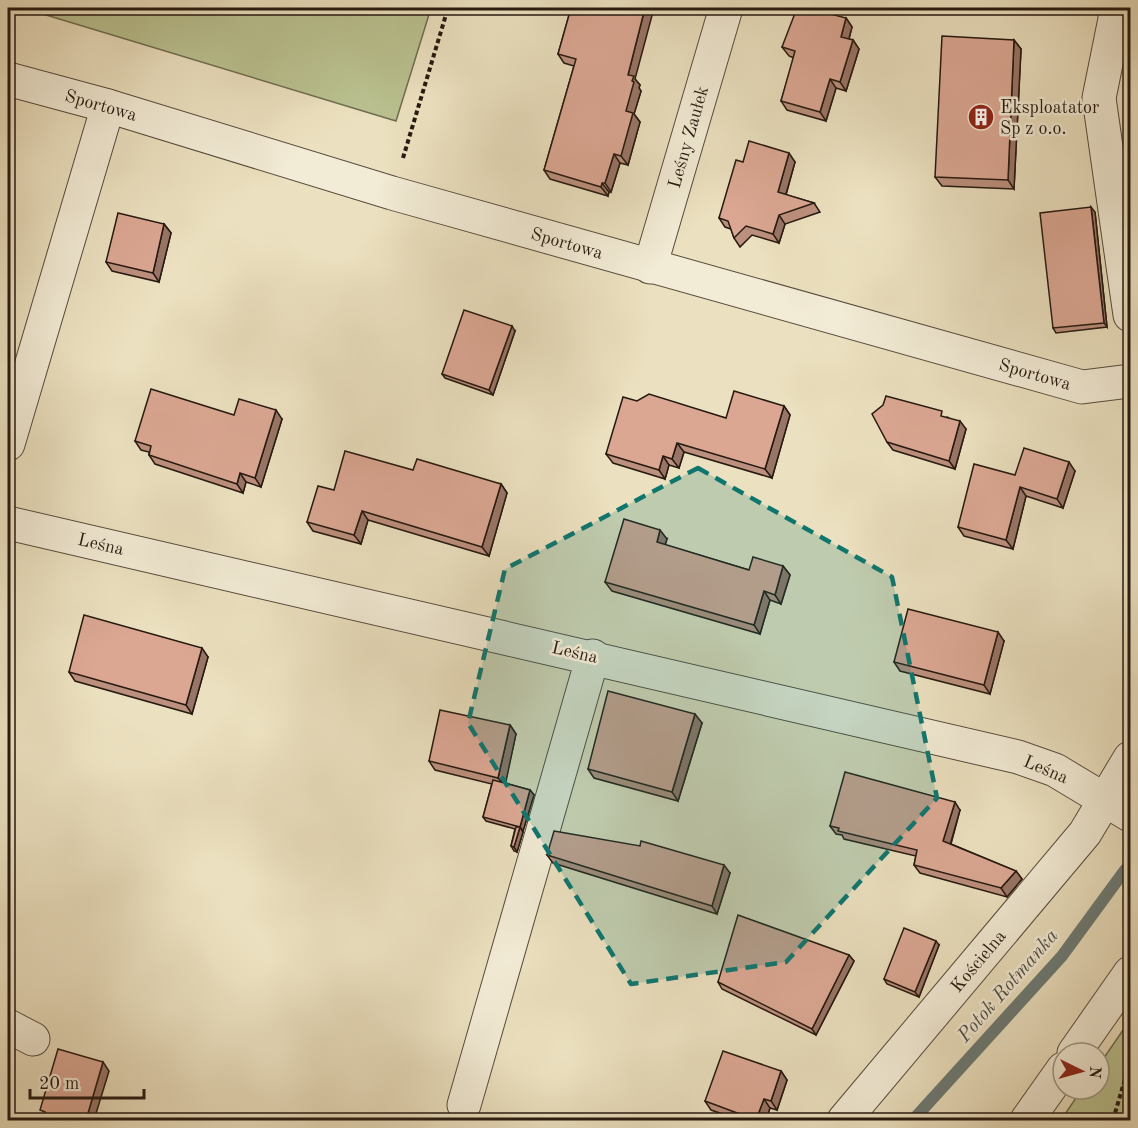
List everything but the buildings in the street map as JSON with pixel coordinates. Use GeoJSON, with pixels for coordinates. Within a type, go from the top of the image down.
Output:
{"type":"FeatureCollection","features":[{"type":"Feature","properties":{"kind":"street","name":"Leśny Zaułek"},"geometry":{"type":"LineString","coordinates":[[650,267],[726,8]]}},
{"type":"Feature","properties":{"kind":"street"},"geometry":{"type":"LineString","coordinates":[[1115,8],[1115,19],[1099,98],[1131,315]]}},
{"type":"Feature","properties":{"kind":"street","name":"Sportowa"},"geometry":{"type":"LineString","coordinates":[[8,79],[108,106],[392,194],[1082,387],[1131,381]]}},
{"type":"Feature","properties":{"kind":"street"},"geometry":{"type":"LineString","coordinates":[[8,444],[108,106]]}},
{"type":"Feature","properties":{"kind":"street","name":"Leśna"},"geometry":{"type":"LineString","coordinates":[[8,523],[593,656],[1018,757],[1055,770],[1118,807]]}},
{"type":"Feature","properties":{"kind":"street"},"geometry":{"type":"LineString","coordinates":[[464,1106],[593,656]]}},
{"type":"Feature","properties":{"kind":"street"},"geometry":{"type":"LineString","coordinates":[[1118,807],[1131,758]]}},
{"type":"Feature","properties":{"kind":"street","name":"Kościelna"},"geometry":{"type":"LineString","coordinates":[[844,1120],[1085,833],[1118,807]]}},
{"type":"Feature","properties":{"kind":"street"},"geometry":{"type":"LineString","coordinates":[[1083,1041],[1131,973]]}},
{"type":"Feature","properties":{"kind":"street"},"geometry":{"type":"LineString","coordinates":[[1027,1120],[1051,1086]]}},
{"type":"Feature","properties":{"kind":"path"},"geometry":{"type":"LineString","coordinates":[[392,194],[448,8]]}},
{"type":"Feature","properties":{"kind":"path"},"geometry":{"type":"LineString","coordinates":[[1113,1120],[1131,1062]]}},
{"type":"Feature","properties":{"kind":"highlighted area"},"geometry":{"type":"Polygon","coordinates":[[[698,468],[892,577],[937,798],[786,962],[631,984],[468,723],[505,569],[698,468]]]}},
{"type":"Feature","properties":{"kind":"green space"},"geometry":{"type":"Polygon","coordinates":[[[23,8],[431,8],[396,121],[23,8]]]}},
{"type":"Feature","properties":{"kind":"green space"},"geometry":{"type":"Polygon","coordinates":[[[1130,1020],[1130,1120],[1061,1120],[1074,1101],[1111,1101],[1111,1048],[1130,1020]]]}},
{"type":"Feature","properties":{"kind":"waterway","name":"Potok Rotmanka"},"geometry":{"type":"LineString","coordinates":[[913,1120],[1062,956],[1125,870]]}},
{"type":"Feature","properties":{"kind":"place","name":"Eksploatator Sp z o.o."},"geometry":{"type":"Point","coordinates":[981,117]}}]}
